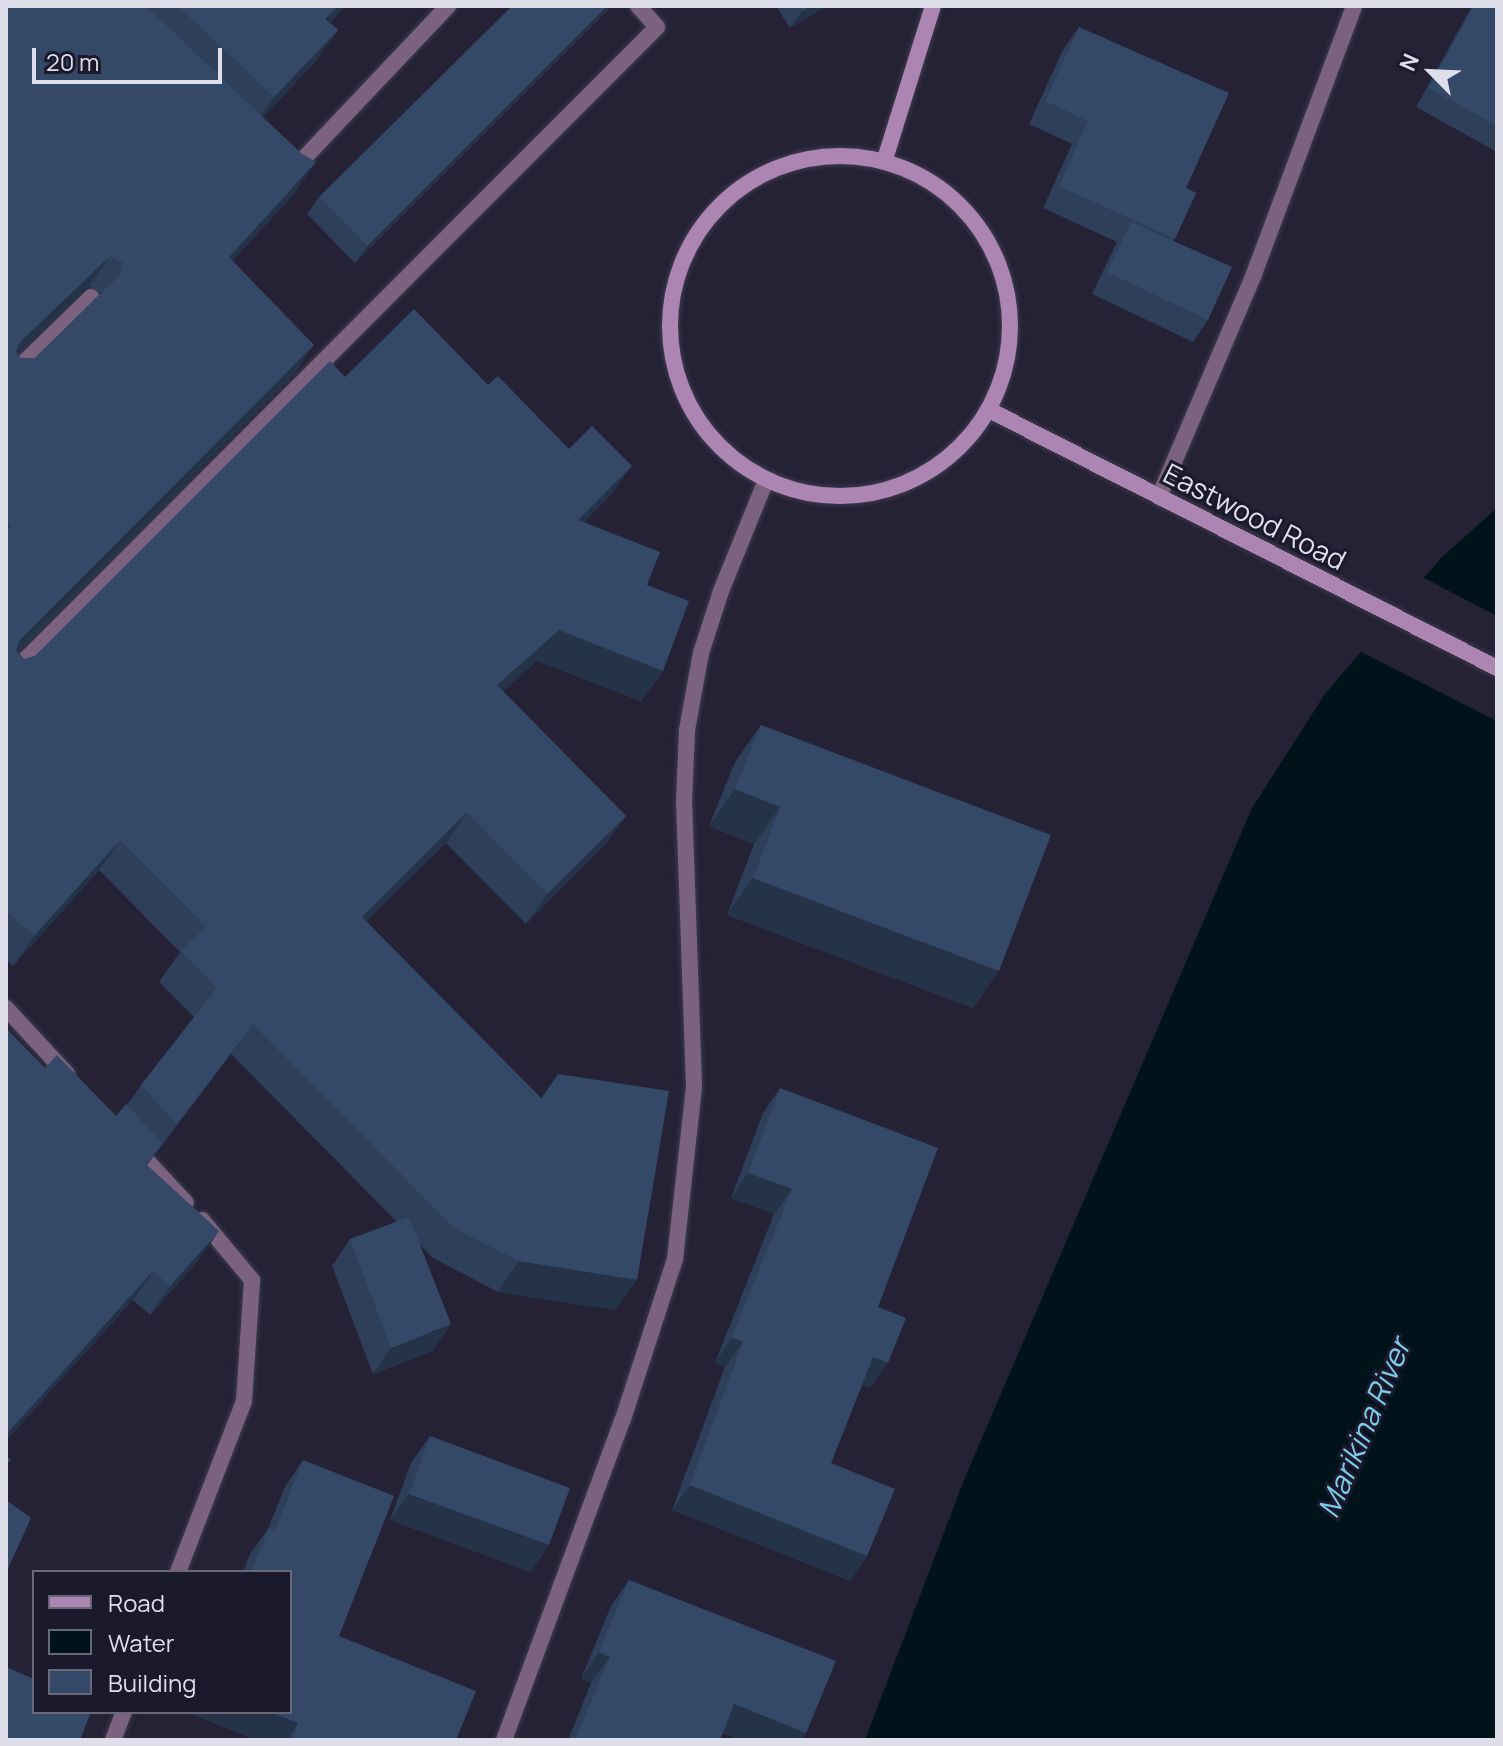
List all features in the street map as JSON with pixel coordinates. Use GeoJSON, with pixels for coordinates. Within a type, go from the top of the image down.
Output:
{"type":"FeatureCollection","features":[{"type":"Feature","properties":{"kind":"main road"},"geometry":{"type":"LineString","coordinates":[[885,159],[933,6]]}},
{"type":"Feature","properties":{"kind":"main road"},"geometry":{"type":"LineString","coordinates":[[819,156],[885,159],[909,168],[949,193],[981,229],[1002,271],[1011,319],[1006,366],[989,410],[963,444],[930,472],[891,489],[849,497],[806,494],[766,480],[729,456],[700,424],[680,385],[670,343],[672,299],[685,257],[707,219],[739,189],[777,168],[819,156]]}},
{"type":"Feature","properties":{"kind":"main road","name":"Eastwood Road"},"geometry":{"type":"LineString","coordinates":[[989,410],[1497,668]]}},
{"type":"Feature","properties":{"kind":"street"},"geometry":{"type":"LineString","coordinates":[[277,166],[288,176],[448,6]]}},
{"type":"Feature","properties":{"kind":"street"},"geometry":{"type":"LineString","coordinates":[[9,669],[657,27],[638,6]]}},
{"type":"Feature","properties":{"kind":"street"},"geometry":{"type":"LineString","coordinates":[[1159,497],[1254,274],[1354,6]]}},
{"type":"Feature","properties":{"kind":"street"},"geometry":{"type":"LineString","coordinates":[[6,380],[91,297]]}},
{"type":"Feature","properties":{"kind":"street"},"geometry":{"type":"LineString","coordinates":[[504,1740],[623,1419],[675,1259],[694,1086],[684,802],[687,730],[709,628],[766,480]]}},
{"type":"Feature","properties":{"kind":"street"},"geometry":{"type":"LineString","coordinates":[[6,1008],[81,1089]]}},
{"type":"Feature","properties":{"kind":"street"},"geometry":{"type":"LineString","coordinates":[[123,1135],[219,1239],[252,1280],[244,1401],[179,1570]]}},
{"type":"Feature","properties":{"kind":"street"},"geometry":{"type":"LineString","coordinates":[[113,1740],[123,1714]]}},
{"type":"Feature","properties":{"kind":"water","name":"Marikina River"},"geometry":{"type":"Polygon","coordinates":[[[1497,508],[1497,1740],[865,1740],[964,1480],[1252,808],[1325,694],[1440,559],[1497,508]]]}},
{"type":"Feature","properties":{"kind":"pier"},"geometry":{"type":"Polygon","coordinates":[[[1420,576],[1497,616],[1497,721],[1357,650],[1420,576]]]}},
{"type":"Feature","properties":{"kind":"building"},"geometry":{"type":"Polygon","coordinates":[[[6,6],[146,6],[302,154],[316,162],[229,257],[314,345],[19,641],[16,651],[24,659],[35,656],[330,361],[345,377],[414,309],[488,385],[498,376],[569,449],[592,426],[632,466],[578,520],[660,552],[647,585],[689,601],[663,671],[559,630],[497,685],[626,816],[547,894],[467,812],[362,917],[542,1099],[558,1074],[669,1091],[637,1280],[519,1261],[454,1228],[253,1024],[177,1124],[141,1085],[217,988],[181,951],[206,927],[120,840],[34,936],[6,911],[6,532],[11,527],[6,522],[6,6]],[[110,256],[20,342],[16,352],[20,358],[35,358],[120,275],[123,263],[110,256]]]}},
{"type":"Feature","properties":{"kind":"building"},"geometry":{"type":"Polygon","coordinates":[[[178,6],[338,6],[325,19],[338,30],[274,97],[178,6]]]}},
{"type":"Feature","properties":{"kind":"building"},"geometry":{"type":"Polygon","coordinates":[[[512,6],[607,6],[367,246],[319,197],[512,6]]]}},
{"type":"Feature","properties":{"kind":"building"},"geometry":{"type":"Polygon","coordinates":[[[1474,6],[1497,6],[1497,126],[1429,88],[1474,6]]]}},
{"type":"Feature","properties":{"kind":"building"},"geometry":{"type":"Polygon","coordinates":[[[1079,27],[1229,93],[1186,188],[1196,193],[1175,239],[1059,186],[1088,121],[1045,101],[1079,27]]]}},
{"type":"Feature","properties":{"kind":"building"},"geometry":{"type":"Polygon","coordinates":[[[1131,222],[1232,267],[1208,320],[1107,272],[1131,222]]]}},
{"type":"Feature","properties":{"kind":"building"},"geometry":{"type":"Polygon","coordinates":[[[761,725],[1051,835],[999,971],[753,878],[780,807],[735,789],[761,725]]]}},
{"type":"Feature","properties":{"kind":"building"},"geometry":{"type":"Polygon","coordinates":[[[6,1028],[45,1068],[57,1055],[116,1116],[126,1104],[162,1143],[146,1164],[219,1231],[170,1286],[153,1271],[6,1435],[6,1028]]]}},
{"type":"Feature","properties":{"kind":"building"},"geometry":{"type":"Polygon","coordinates":[[[780,1088],[938,1148],[878,1307],[906,1318],[888,1363],[873,1357],[831,1463],[895,1489],[867,1556],[690,1485],[743,1342],[732,1337],[792,1189],[748,1173],[780,1088]]]}},
{"type":"Feature","properties":{"kind":"building"},"geometry":{"type":"Polygon","coordinates":[[[409,1217],[451,1324],[391,1348],[350,1239],[409,1217]]]}},
{"type":"Feature","properties":{"kind":"building"},"geometry":{"type":"Polygon","coordinates":[[[430,1436],[570,1488],[549,1545],[409,1494],[430,1436]]]}},
{"type":"Feature","properties":{"kind":"building"},"geometry":{"type":"Polygon","coordinates":[[[303,1460],[394,1496],[339,1636],[476,1691],[456,1740],[292,1740],[298,1723],[276,1714],[292,1714],[292,1570],[252,1570],[269,1528],[275,1530],[303,1460]]]}},
{"type":"Feature","properties":{"kind":"building"},"geometry":{"type":"Polygon","coordinates":[[[6,1500],[31,1518],[6,1573],[6,1500]]]}},
{"type":"Feature","properties":{"kind":"building"},"geometry":{"type":"Polygon","coordinates":[[[629,1580],[836,1661],[806,1733],[734,1704],[720,1740],[575,1740],[610,1657],[599,1652],[629,1580]]]}},
{"type":"Feature","properties":{"kind":"building"},"geometry":{"type":"Polygon","coordinates":[[[6,1667],[32,1678],[32,1714],[90,1714],[80,1740],[6,1740],[6,1667]]]}}]}
